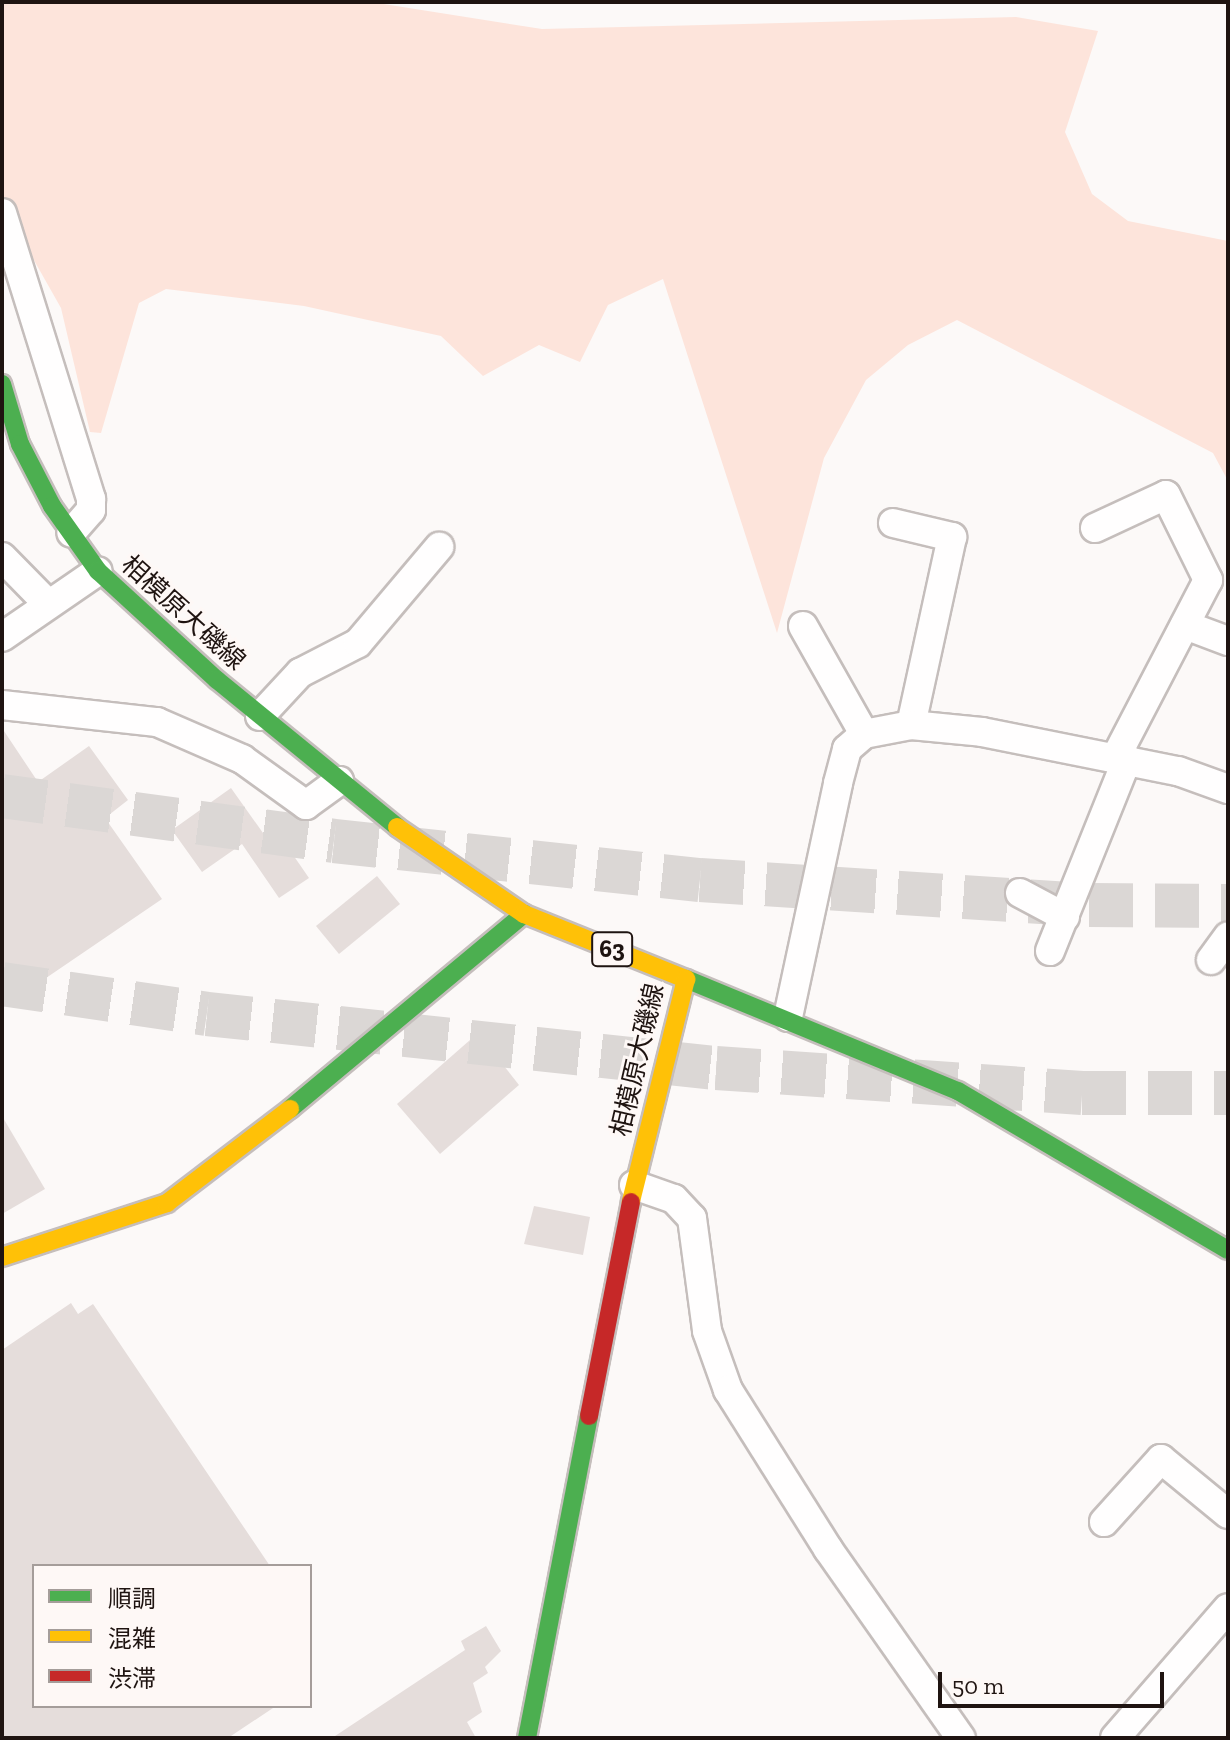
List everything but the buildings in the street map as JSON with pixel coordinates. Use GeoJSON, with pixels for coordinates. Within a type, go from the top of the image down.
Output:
{"type":"FeatureCollection","features":[{"type":"Feature","properties":{"kind":"main road","name":"相模原大磯線"},"geometry":{"type":"LineString","coordinates":[[2,384],[20,444],[71,533],[98,571],[260,716],[441,863],[524,914],[686,979],[634,1185],[563,1527],[527,1738]]}},
{"type":"Feature","properties":{"kind":"main road"},"geometry":{"type":"LineString","coordinates":[[2,1257],[167,1203],[201,1183],[524,914]]}},
{"type":"Feature","properties":{"kind":"main road"},"geometry":{"type":"LineString","coordinates":[[686,979],[788,1017],[958,1091],[1228,1250]]}},
{"type":"Feature","properties":{"kind":"street"},"geometry":{"type":"LineString","coordinates":[[2,213],[91,499],[91,510],[71,533]]}},
{"type":"Feature","properties":{"kind":"street"},"geometry":{"type":"LineString","coordinates":[[1050,951],[1121,758],[1185,625],[1218,581],[1176,490],[1095,528]]}},
{"type":"Feature","properties":{"kind":"street"},"geometry":{"type":"LineString","coordinates":[[893,523],[965,540],[911,725]]}},
{"type":"Feature","properties":{"kind":"street"},"geometry":{"type":"LineString","coordinates":[[260,716],[300,673],[358,643],[439,547]]}},
{"type":"Feature","properties":{"kind":"street"},"geometry":{"type":"LineString","coordinates":[[2,557],[48,604]]}},
{"type":"Feature","properties":{"kind":"street"},"geometry":{"type":"LineString","coordinates":[[2,637],[98,571]]}},
{"type":"Feature","properties":{"kind":"street"},"geometry":{"type":"LineString","coordinates":[[1185,625],[1228,641]]}},
{"type":"Feature","properties":{"kind":"street"},"geometry":{"type":"LineString","coordinates":[[803,626],[864,734]]}},
{"type":"Feature","properties":{"kind":"street"},"geometry":{"type":"LineString","coordinates":[[2,705],[157,722],[242,759],[306,805],[339,781]]}},
{"type":"Feature","properties":{"kind":"street"},"geometry":{"type":"LineString","coordinates":[[788,1017],[847,749],[864,734],[911,725],[1121,758],[1228,789]]}},
{"type":"Feature","properties":{"kind":"street"},"geometry":{"type":"LineString","coordinates":[[1020,893],[1065,917]]}},
{"type":"Feature","properties":{"kind":"street"},"geometry":{"type":"LineString","coordinates":[[1211,960],[1228,937]]}},
{"type":"Feature","properties":{"kind":"street"},"geometry":{"type":"LineString","coordinates":[[634,1185],[674,1199],[692,1218],[707,1331],[728,1390],[828,1549],[961,1738]]}},
{"type":"Feature","properties":{"kind":"street"},"geometry":{"type":"LineString","coordinates":[[1104,1522],[1161,1459],[1228,1514]]}},
{"type":"Feature","properties":{"kind":"street"},"geometry":{"type":"LineString","coordinates":[[1115,1738],[1228,1608]]}},
{"type":"Feature","properties":{"kind":"shaded area"},"geometry":{"type":"Polygon","coordinates":[[[2,2],[371,2],[542,29],[1016,17],[1098,31],[1065,132],[1092,194],[1128,221],[1228,241],[1228,481],[1213,453],[957,320],[908,345],[866,380],[824,458],[777,633],[663,279],[608,305],[580,362],[539,345],[483,376],[441,336],[304,306],[166,289],[139,303],[101,433],[90,432],[61,308],[31,255],[2,265],[2,2]]]}},
{"type":"Feature","properties":{"kind":"tunnel"},"geometry":{"type":"LineString","coordinates":[[2,796],[334,841],[700,880],[1089,905],[1228,906]]}},
{"type":"Feature","properties":{"kind":"tunnel"},"geometry":{"type":"LineString","coordinates":[[2,984],[207,1014],[716,1068],[1082,1093],[1228,1093]]}},
{"type":"Feature","properties":{"kind":"traffic: fast"},"geometry":{"type":"LineString","coordinates":[[2,384],[20,444],[52,506],[98,571],[217,680],[397,827]]}},
{"type":"Feature","properties":{"kind":"traffic: fast"},"geometry":{"type":"LineString","coordinates":[[290,1109],[524,914]]}},
{"type":"Feature","properties":{"kind":"traffic: fast"},"geometry":{"type":"LineString","coordinates":[[686,979],[958,1091],[1228,1250]]}},
{"type":"Feature","properties":{"kind":"traffic: fast"},"geometry":{"type":"LineString","coordinates":[[527,1738],[589,1416]]}},
{"type":"Feature","properties":{"kind":"traffic: slow"},"geometry":{"type":"LineString","coordinates":[[397,827],[524,914],[686,979],[631,1202]]}},
{"type":"Feature","properties":{"kind":"traffic: slow"},"geometry":{"type":"LineString","coordinates":[[2,1257],[167,1203],[290,1109]]}},
{"type":"Feature","properties":{"kind":"traffic: jam"},"geometry":{"type":"LineString","coordinates":[[589,1416],[631,1202]]}}]}
